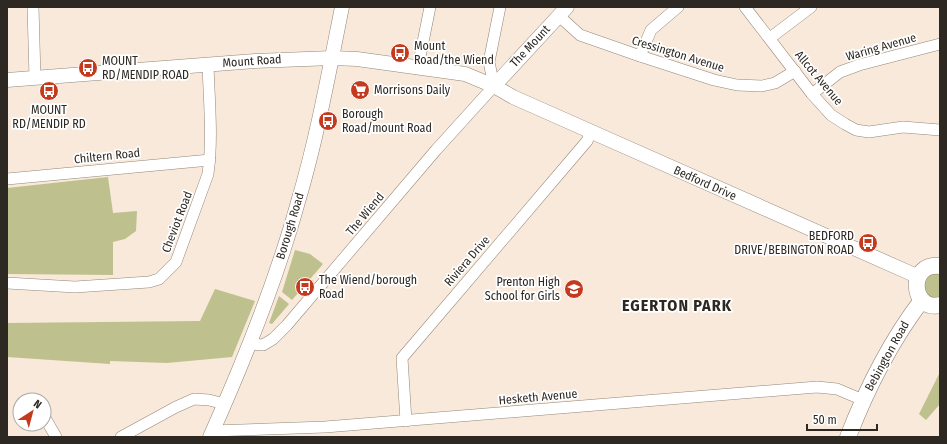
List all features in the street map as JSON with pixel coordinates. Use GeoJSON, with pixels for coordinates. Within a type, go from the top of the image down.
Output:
{"type":"FeatureCollection","features":[{"type":"Feature","properties":{"kind":"main road"},"geometry":{"type":"LineString","coordinates":[[940,266],[925,269],[919,277],[916,288],[922,300],[930,305],[940,305]]}},
{"type":"Feature","properties":{"kind":"main road","name":"Bebington Road"},"geometry":{"type":"LineString","coordinates":[[848,437],[863,400],[891,345],[922,300]]}},
{"type":"Feature","properties":{"kind":"street"},"geometry":{"type":"LineString","coordinates":[[33,7],[35,78]]}},
{"type":"Feature","properties":{"kind":"street","name":"Borough Road"},"geometry":{"type":"LineString","coordinates":[[211,434],[225,404],[249,344],[284,248],[318,126],[342,7]]}},
{"type":"Feature","properties":{"kind":"street"},"geometry":{"type":"LineString","coordinates":[[418,67],[430,7]]}},
{"type":"Feature","properties":{"kind":"street"},"geometry":{"type":"LineString","coordinates":[[494,86],[489,64],[500,7]]}},
{"type":"Feature","properties":{"kind":"street"},"geometry":{"type":"LineString","coordinates":[[640,56],[651,30],[678,7]]}},
{"type":"Feature","properties":{"kind":"street","name":"Allcot Avenue"},"geometry":{"type":"LineString","coordinates":[[745,7],[812,94],[831,115],[856,130],[869,132],[903,127],[940,130]]}},
{"type":"Feature","properties":{"kind":"street"},"geometry":{"type":"LineString","coordinates":[[770,38],[811,7]]}},
{"type":"Feature","properties":{"kind":"street","name":"Cressington Avenue"},"geometry":{"type":"LineString","coordinates":[[563,11],[580,35],[714,80],[736,85],[762,86],[775,83],[795,71]]}},
{"type":"Feature","properties":{"kind":"street","name":"The Mount"},"geometry":{"type":"LineString","coordinates":[[494,86],[563,11]]}},
{"type":"Feature","properties":{"kind":"street","name":"Waring Avenue"},"geometry":{"type":"LineString","coordinates":[[812,94],[840,72],[859,65],[940,44]]}},
{"type":"Feature","properties":{"kind":"street","name":"Mount Road"},"geometry":{"type":"LineString","coordinates":[[7,80],[208,64],[332,58],[357,59],[465,74],[494,86]]}},
{"type":"Feature","properties":{"kind":"street","name":"Cheviot Road"},"geometry":{"type":"LineString","coordinates":[[7,283],[75,287],[149,282],[159,278],[176,262],[208,174],[210,160],[208,64]]}},
{"type":"Feature","properties":{"kind":"street","name":"Bedford Drive"},"geometry":{"type":"LineString","coordinates":[[494,86],[513,97],[590,132],[919,277]]}},
{"type":"Feature","properties":{"kind":"street","name":"The Wiend"},"geometry":{"type":"LineString","coordinates":[[249,344],[263,346],[274,339],[436,150],[494,86]]}},
{"type":"Feature","properties":{"kind":"street","name":"Riviera Drive"},"geometry":{"type":"LineString","coordinates":[[406,421],[402,358],[587,141],[590,132]]}},
{"type":"Feature","properties":{"kind":"street","name":"Chiltern Road"},"geometry":{"type":"LineString","coordinates":[[7,179],[210,160]]}},
{"type":"Feature","properties":{"kind":"street","name":"Hesketh Avenue"},"geometry":{"type":"LineString","coordinates":[[211,434],[406,421],[817,387],[838,389],[863,400]]}},
{"type":"Feature","properties":{"kind":"street"},"geometry":{"type":"LineString","coordinates":[[121,437],[176,407],[194,399],[208,400],[225,404]]}},
{"type":"Feature","properties":{"kind":"green space"},"geometry":{"type":"Polygon","coordinates":[[[108,177],[113,213],[137,211],[136,231],[125,239],[113,242],[113,275],[7,274],[7,188],[108,177]]]}},
{"type":"Feature","properties":{"kind":"green space"},"geometry":{"type":"Polygon","coordinates":[[[295,250],[310,254],[323,264],[292,300],[282,292],[295,250]]]}},
{"type":"Feature","properties":{"kind":"green space"},"geometry":{"type":"Polygon","coordinates":[[[940,272],[940,299],[925,295],[924,278],[927,274],[940,272]]]}},
{"type":"Feature","properties":{"kind":"green space"},"geometry":{"type":"Polygon","coordinates":[[[215,289],[255,301],[232,357],[167,363],[110,361],[110,364],[7,357],[7,323],[200,321],[215,289]]]}},
{"type":"Feature","properties":{"kind":"green space"},"geometry":{"type":"Polygon","coordinates":[[[279,296],[289,304],[272,324],[269,323],[279,296]]]}},
{"type":"Feature","properties":{"kind":"green space"},"geometry":{"type":"Polygon","coordinates":[[[940,372],[940,404],[926,420],[919,414],[940,372]]]}},
{"type":"Feature","properties":{"kind":"place","name":"Mount Road/the Wiend"},"geometry":{"type":"Point","coordinates":[400,53]}},
{"type":"Feature","properties":{"kind":"place","name":"MOUNT RD/MENDIP ROAD"},"geometry":{"type":"Point","coordinates":[88,68]}},
{"type":"Feature","properties":{"kind":"place","name":"Morrisons Daily"},"geometry":{"type":"Point","coordinates":[360,90]}},
{"type":"Feature","properties":{"kind":"place","name":"MOUNT RD/MENDIP RD"},"geometry":{"type":"Point","coordinates":[49,91]}},
{"type":"Feature","properties":{"kind":"place","name":"Borough Road/mount Road"},"geometry":{"type":"Point","coordinates":[328,121]}},
{"type":"Feature","properties":{"kind":"place","name":"BEDFORD DRIVE/BEBINGTON ROAD"},"geometry":{"type":"Point","coordinates":[868,243]}},
{"type":"Feature","properties":{"kind":"place","name":"The Wiend/borough Road"},"geometry":{"type":"Point","coordinates":[305,287]}},
{"type":"Feature","properties":{"kind":"place","name":"Prenton High School for Girls"},"geometry":{"type":"Point","coordinates":[574,289]}},
{"type":"Feature","properties":{"kind":"district","name":"EGERTON PARK"},"geometry":{"type":"Point","coordinates":[677,305]}}]}
